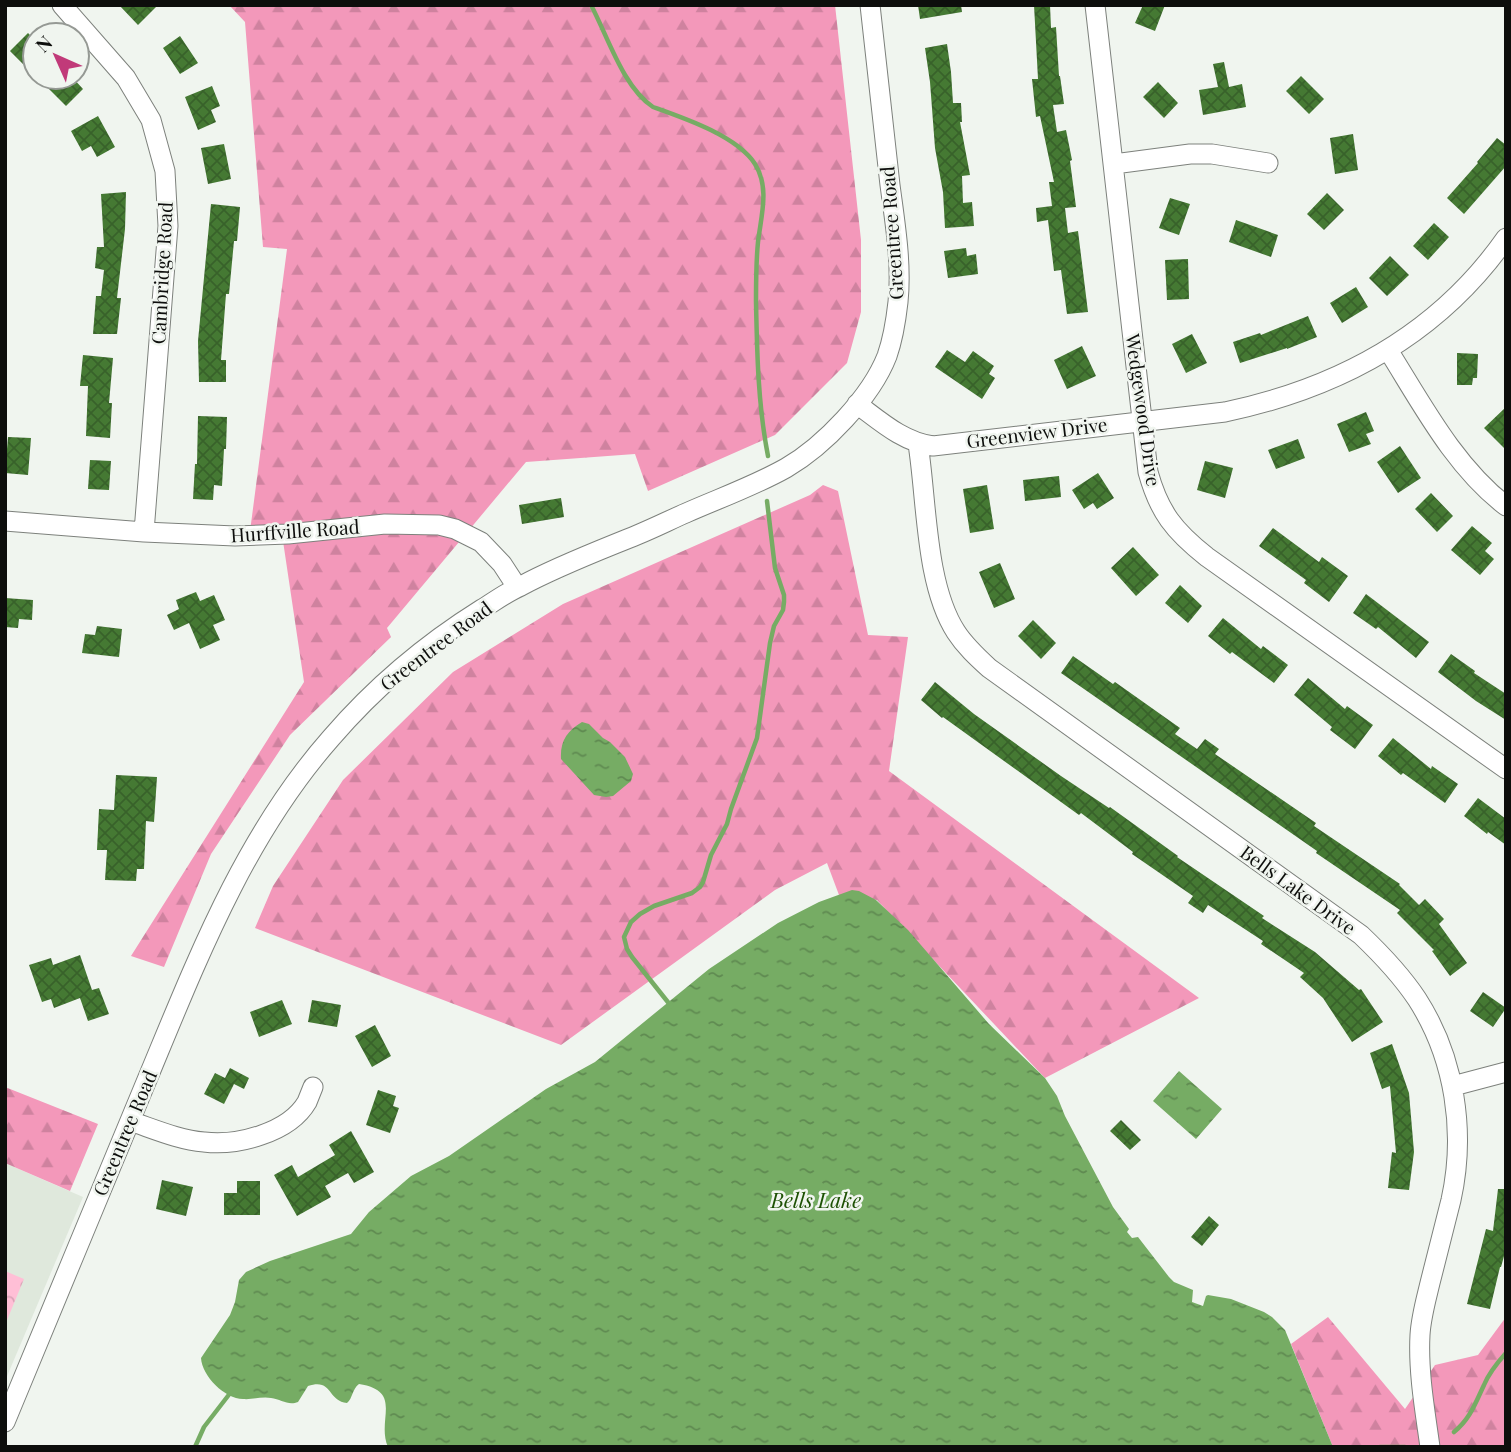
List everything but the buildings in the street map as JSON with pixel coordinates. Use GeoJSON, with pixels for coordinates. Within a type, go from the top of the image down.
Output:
{"type":"FeatureCollection","features":[{"type":"Feature","properties":{"kind":"street","name":"Cambridge Road"},"geometry":{"type":"LineString","coordinates":[[62,5],[126,78],[151,120],[165,171],[168,226],[144,532]]}},
{"type":"Feature","properties":{"kind":"street","name":"Greentree Road"},"geometry":{"type":"LineString","coordinates":[[5,1422],[225,899],[264,830],[300,776],[330,739],[381,687],[441,637],[517,587],[783,470],[820,445],[839,426],[880,370],[888,352],[899,301],[899,281],[870,5]]}},
{"type":"Feature","properties":{"kind":"street","name":"Wedgewood Drive"},"geometry":{"type":"LineString","coordinates":[[1096,5],[1148,472],[1160,507],[1192,546],[1506,769]]}},
{"type":"Feature","properties":{"kind":"street"},"geometry":{"type":"LineString","coordinates":[[1114,164],[1201,154],[1268,163]]}},
{"type":"Feature","properties":{"kind":"street","name":"Greenview Drive"},"geometry":{"type":"LineString","coordinates":[[918,444],[933,446],[1225,412],[1311,388],[1340,376],[1413,333],[1470,283],[1506,238]]}},
{"type":"Feature","properties":{"kind":"street"},"geometry":{"type":"LineString","coordinates":[[1388,350],[1454,451],[1478,481],[1506,506]]}},
{"type":"Feature","properties":{"kind":"street"},"geometry":{"type":"LineString","coordinates":[[857,404],[901,436],[918,444]]}},
{"type":"Feature","properties":{"kind":"street","name":"Bells Lake Drive"},"geometry":{"type":"LineString","coordinates":[[918,444],[935,576],[948,618],[970,650],[989,668],[1361,935],[1395,970],[1419,1002],[1441,1049],[1453,1086],[1458,1128],[1451,1197],[1420,1335],[1430,1447]]}},
{"type":"Feature","properties":{"kind":"street","name":"Hurffville Road"},"geometry":{"type":"LineString","coordinates":[[5,521],[144,532],[261,536],[385,524],[439,525],[455,529],[481,542],[491,550],[517,587]]}},
{"type":"Feature","properties":{"kind":"street"},"geometry":{"type":"LineString","coordinates":[[1453,1086],[1506,1072]]}},
{"type":"Feature","properties":{"kind":"street"},"geometry":{"type":"LineString","coordinates":[[130,1121],[201,1142],[234,1142],[283,1125],[306,1103],[313,1087]]}},
{"type":"Feature","properties":{"kind":"shaded area"},"geometry":{"type":"Polygon","coordinates":[[[5,1163],[83,1197],[5,1381],[5,1163]]]}},
{"type":"Feature","properties":{"kind":"green space"},"geometry":{"type":"Polygon","coordinates":[[[229,5],[835,5],[861,240],[861,312],[847,363],[775,435],[648,491],[635,454],[526,462],[387,628],[391,637],[290,735],[211,854],[164,967],[131,956],[304,682],[283,541],[249,539],[287,249],[263,247],[245,22],[229,5]]]}},
{"type":"Feature","properties":{"kind":"green space"},"geometry":{"type":"Polygon","coordinates":[[[823,485],[838,491],[868,635],[908,637],[889,771],[1199,998],[1045,1078],[877,900],[839,895],[827,863],[775,890],[561,1045],[255,928],[273,886],[343,780],[453,672],[563,604],[810,495],[823,485]]]}},
{"type":"Feature","properties":{"kind":"green space"},"geometry":{"type":"Polygon","coordinates":[[[5,1087],[98,1124],[70,1191],[5,1163],[5,1087]]]}},
{"type":"Feature","properties":{"kind":"green space"},"geometry":{"type":"Polygon","coordinates":[[[5,1271],[24,1279],[5,1325],[5,1271]]]}},
{"type":"Feature","properties":{"kind":"green space"},"geometry":{"type":"Polygon","coordinates":[[[1328,1317],[1405,1409],[1435,1365],[1478,1355],[1506,1317],[1506,1447],[1333,1447],[1291,1344],[1328,1317]]]}},
{"type":"Feature","properties":{"kind":"water"},"geometry":{"type":"Polygon","coordinates":[[[582,722],[589,724],[625,757],[633,774],[631,781],[613,796],[594,795],[561,759],[566,737],[582,722]]]}},
{"type":"Feature","properties":{"kind":"water","name":"Bells Lake"},"geometry":{"type":"Polygon","coordinates":[[[852,890],[876,900],[908,930],[989,1024],[1045,1078],[1057,1096],[1113,1207],[1129,1229],[1127,1232],[1132,1238],[1138,1237],[1174,1282],[1193,1290],[1192,1302],[1203,1306],[1208,1295],[1231,1299],[1264,1312],[1285,1330],[1333,1447],[388,1447],[385,1437],[385,1400],[381,1393],[373,1388],[359,1384],[347,1403],[336,1398],[326,1387],[316,1384],[308,1386],[298,1402],[291,1403],[268,1398],[236,1398],[222,1391],[210,1379],[201,1358],[230,1315],[239,1280],[246,1272],[270,1261],[351,1234],[369,1212],[411,1176],[449,1156],[546,1089],[595,1062],[709,969],[778,923],[819,902],[852,890]]]}},
{"type":"Feature","properties":{"kind":"water"},"geometry":{"type":"Polygon","coordinates":[[[1179,1071],[1222,1109],[1196,1139],[1153,1101],[1179,1071]]]}},
{"type":"Feature","properties":{"kind":"waterway"},"geometry":{"type":"LineString","coordinates":[[591,5],[617,61],[642,98],[653,107],[694,122],[736,145],[747,154],[760,173],[763,202],[756,264],[757,340],[760,398],[768,456]]}},
{"type":"Feature","properties":{"kind":"waterway"},"geometry":{"type":"LineString","coordinates":[[671,1006],[632,957],[624,937],[631,922],[640,914],[654,906],[692,893],[700,887],[711,855],[727,824],[757,738],[770,643],[784,602],[775,568],[767,501]]}},
{"type":"Feature","properties":{"kind":"waterway"},"geometry":{"type":"LineString","coordinates":[[1454,1432],[1468,1416],[1488,1376],[1506,1353]]}},
{"type":"Feature","properties":{"kind":"waterway"},"geometry":{"type":"LineString","coordinates":[[195,1447],[204,1427],[231,1392]]}},
{"type":"Feature","properties":{"kind":"waterway"},"geometry":{"type":"LineString","coordinates":[[1380,1447],[1405,1447]]}}]}
